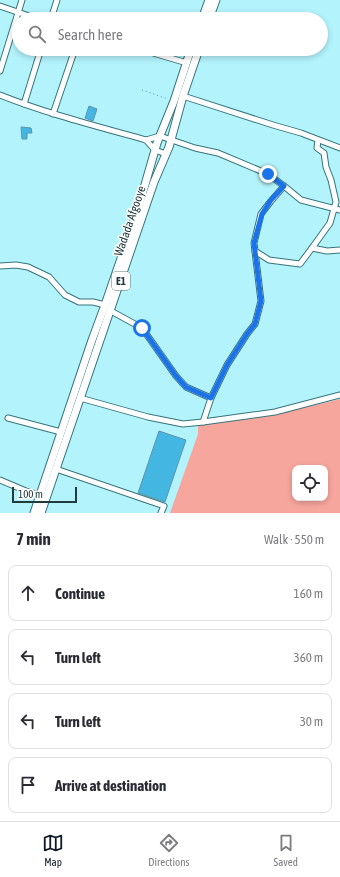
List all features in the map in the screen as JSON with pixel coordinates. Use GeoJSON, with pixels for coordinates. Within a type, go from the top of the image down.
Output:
{"type":"FeatureCollection","features":[{"type":"Feature","properties":{"kind":"highway"},"geometry":{"type":"LineString","coordinates":[[205,12],[209,0]]}},
{"type":"Feature","properties":{"kind":"highway"},"geometry":{"type":"LineString","coordinates":[[212,12],[216,0]]}},
{"type":"Feature","properties":{"kind":"highway","name":"Wadada Afgooye"},"geometry":{"type":"LineString","coordinates":[[34,513],[138,209],[155,150],[190,56]]}},
{"type":"Feature","properties":{"kind":"highway","name":"Wadada Afgooye"},"geometry":{"type":"LineString","coordinates":[[41,513],[154,182],[171,140],[183,96],[197,56]]}},
{"type":"Feature","properties":{"kind":"street"},"geometry":{"type":"LineString","coordinates":[[0,6],[18,12],[22,0]]}},
{"type":"Feature","properties":{"kind":"street"},"geometry":{"type":"LineString","coordinates":[[53,12],[57,0]]}},
{"type":"Feature","properties":{"kind":"street"},"geometry":{"type":"LineString","coordinates":[[0,71],[12,32]]}},
{"type":"Feature","properties":{"kind":"street"},"geometry":{"type":"LineString","coordinates":[[24,104],[39,56]]}},
{"type":"Feature","properties":{"kind":"street"},"geometry":{"type":"LineString","coordinates":[[53,114],[73,56]]}},
{"type":"Feature","properties":{"kind":"street"},"geometry":{"type":"LineString","coordinates":[[164,56],[187,63]]}},
{"type":"Feature","properties":{"kind":"street"},"geometry":{"type":"LineString","coordinates":[[0,95],[53,114],[146,140],[160,136],[194,148],[218,153],[268,174],[301,200],[340,210]]}},
{"type":"Feature","properties":{"kind":"street"},"geometry":{"type":"LineString","coordinates":[[183,96],[273,126],[301,133],[340,148]]}},
{"type":"Feature","properties":{"kind":"street"},"geometry":{"type":"LineString","coordinates":[[146,140],[155,150],[166,154]]}},
{"type":"Feature","properties":{"kind":"street"},"geometry":{"type":"LineString","coordinates":[[255,252],[269,260],[300,264],[330,223],[336,202],[331,180],[326,167],[324,153],[317,148],[318,140]]}},
{"type":"Feature","properties":{"kind":"street"},"geometry":{"type":"LineString","coordinates":[[203,422],[211,398],[227,365],[255,324],[261,301],[254,243],[262,214],[271,200],[284,186]]}},
{"type":"Feature","properties":{"kind":"street"},"geometry":{"type":"LineString","coordinates":[[312,248],[327,251],[340,250]]}},
{"type":"Feature","properties":{"kind":"street"},"geometry":{"type":"LineString","coordinates":[[0,266],[16,265],[28,267],[49,277],[65,295],[79,302],[93,302],[105,305]]}},
{"type":"Feature","properties":{"kind":"street"},"geometry":{"type":"LineString","coordinates":[[111,311],[142,328],[176,376],[186,387],[211,398]]}},
{"type":"Feature","properties":{"kind":"street"},"geometry":{"type":"LineString","coordinates":[[80,398],[148,417],[183,424],[275,412],[340,395]]}},
{"type":"Feature","properties":{"kind":"street"},"geometry":{"type":"LineString","coordinates":[[8,418],[61,432]]}},
{"type":"Feature","properties":{"kind":"street"},"geometry":{"type":"LineString","coordinates":[[56,469],[164,506],[162,513]]}},
{"type":"Feature","properties":{"kind":"street"},"geometry":{"type":"LineString","coordinates":[[0,480],[40,495]]}},
{"type":"Feature","properties":{"kind":"path"},"geometry":{"type":"LineString","coordinates":[[142,90],[174,101]]}},
{"type":"Feature","properties":{"kind":"shaded area"},"geometry":{"type":"Polygon","coordinates":[[[340,399],[340,513],[170,513],[198,434],[198,424],[294,410],[340,399]]]}},
{"type":"Feature","properties":{"kind":"building"},"geometry":{"type":"Polygon","coordinates":[[[89,106],[97,109],[93,121],[85,118],[89,106]]]}},
{"type":"Feature","properties":{"kind":"building"},"geometry":{"type":"Polygon","coordinates":[[[21,127],[31,128],[32,133],[27,133],[27,139],[22,139],[21,127]]]}},
{"type":"Feature","properties":{"kind":"building"},"geometry":{"type":"Polygon","coordinates":[[[159,431],[186,440],[165,502],[138,493],[159,431]]]}},
{"type":"Feature","properties":{"kind":"route"},"geometry":{"type":"LineString","coordinates":[[142,328],[176,376],[186,387],[211,398],[227,365],[255,324],[261,301],[254,243],[262,214],[271,200],[284,186],[268,174]]}}]}
